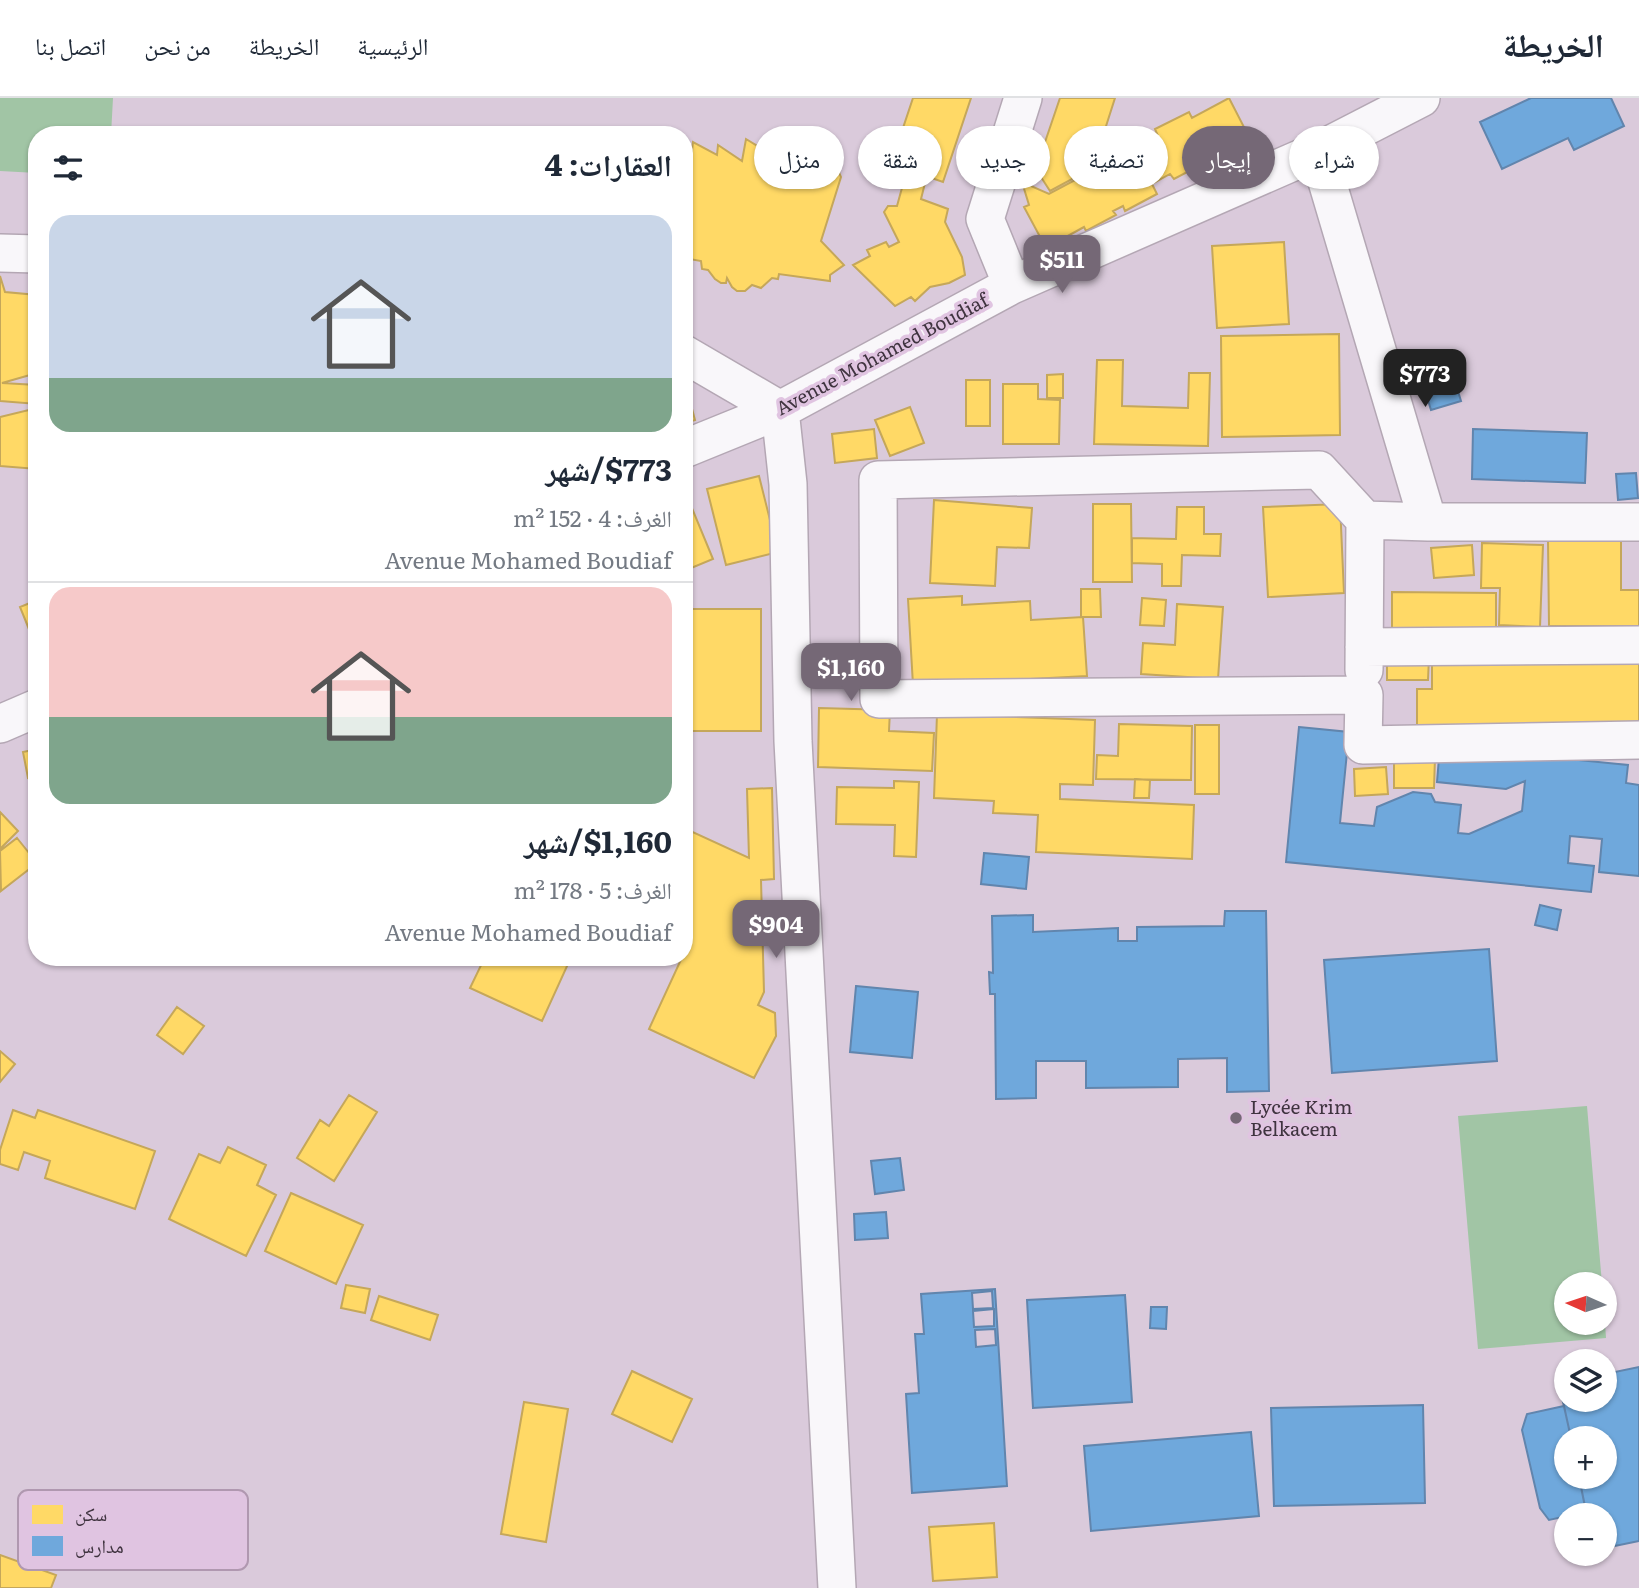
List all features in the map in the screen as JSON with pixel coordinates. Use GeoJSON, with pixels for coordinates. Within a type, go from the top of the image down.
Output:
{"type":"FeatureCollection","features":[{"type":"Feature","properties":{"kind":"street"},"geometry":{"type":"LineString","coordinates":[[1012,285],[985,219],[1023,98]]}},
{"type":"Feature","properties":{"kind":"street","name":"Avenue Mohamed Boudiaf"},"geometry":{"type":"LineString","coordinates":[[1354,126],[1381,107],[1421,98]]}},
{"type":"Feature","properties":{"kind":"street","name":"Avenue Mohamed Boudiaf"},"geometry":{"type":"LineString","coordinates":[[693,445],[780,410],[1012,285],[1289,164]]}},
{"type":"Feature","properties":{"kind":"street"},"geometry":{"type":"LineString","coordinates":[[1329,189],[1428,522]]}},
{"type":"Feature","properties":{"kind":"street"},"geometry":{"type":"LineString","coordinates":[[0,253],[28,254]]}},
{"type":"Feature","properties":{"kind":"street"},"geometry":{"type":"LineString","coordinates":[[693,359],[780,410],[788,484],[793,741],[837,1588]]}},
{"type":"Feature","properties":{"kind":"street"},"geometry":{"type":"LineString","coordinates":[[1364,695],[880,699],[878,480],[1319,470],[1365,520],[1364,695],[1363,746],[1639,740]]}},
{"type":"Feature","properties":{"kind":"street"},"geometry":{"type":"LineString","coordinates":[[1365,520],[1639,523]]}},
{"type":"Feature","properties":{"kind":"street"},"geometry":{"type":"LineString","coordinates":[[1364,647],[1639,645]]}},
{"type":"Feature","properties":{"kind":"street"},"geometry":{"type":"LineString","coordinates":[[0,724],[28,712]]}},
{"type":"Feature","properties":{"kind":"green space"},"geometry":{"type":"Polygon","coordinates":[[[0,98],[113,98],[111,126],[28,126],[28,173],[0,171],[0,98]]]}},
{"type":"Feature","properties":{"kind":"green space"},"geometry":{"type":"Polygon","coordinates":[[[1587,1106],[1601,1272],[1554,1272],[1554,1335],[1606,1335],[1606,1338],[1478,1349],[1458,1116],[1587,1106]]]}},
{"type":"Feature","properties":{"kind":"building: سكن"},"geometry":{"type":"Polygon","coordinates":[[[913,98],[971,98],[962,126],[956,126],[956,143],[943,182],[942,126],[904,126],[913,98]]]}},
{"type":"Feature","properties":{"kind":"building: سكن"},"geometry":{"type":"Polygon","coordinates":[[[1060,98],[1115,98],[1106,126],[1064,126],[1064,183],[1050,191],[1050,127],[1060,98]]]}},
{"type":"Feature","properties":{"kind":"building: سكن"},"geometry":{"type":"Polygon","coordinates":[[[1229,98],[1243,126],[1182,126],[1182,175],[1174,179],[1168,175],[1168,126],[1161,126],[1189,112],[1192,118],[1229,98]]]}},
{"type":"Feature","properties":{"kind":"building: سكن"},"geometry":{"type":"Polygon","coordinates":[[[746,139],[754,144],[754,189],[837,189],[821,241],[844,265],[830,275],[830,281],[779,274],[778,279],[772,278],[761,288],[752,285],[745,291],[737,291],[727,278],[726,283],[721,283],[708,270],[702,269],[701,261],[693,260],[693,142],[717,155],[718,145],[742,161],[746,139]]]}},
{"type":"Feature","properties":{"kind":"building: سكن"},"geometry":{"type":"Polygon","coordinates":[[[1064,186],[1064,189],[1154,189],[1157,194],[1125,211],[1123,206],[1113,211],[1116,215],[1086,231],[1084,227],[1046,248],[1024,207],[1029,205],[1024,189],[1038,189],[1049,194],[1064,186]]]}},
{"type":"Feature","properties":{"kind":"building: سكن"},"geometry":{"type":"Polygon","coordinates":[[[902,189],[924,189],[921,199],[948,209],[945,222],[962,257],[965,275],[949,283],[930,287],[915,301],[911,297],[895,306],[853,265],[870,256],[867,250],[886,242],[889,247],[899,242],[884,212],[888,206],[897,206],[902,189]]]}},
{"type":"Feature","properties":{"kind":"building: سكن"},"geometry":{"type":"Polygon","coordinates":[[[1284,242],[1289,324],[1217,328],[1212,246],[1284,242]]]}},
{"type":"Feature","properties":{"kind":"building: سكن"},"geometry":{"type":"Polygon","coordinates":[[[0,276],[5,292],[28,294],[28,376],[2,383],[28,384],[28,403],[0,401],[0,276]]]}},
{"type":"Feature","properties":{"kind":"building: سكن"},"geometry":{"type":"Polygon","coordinates":[[[1339,334],[1340,435],[1222,437],[1221,336],[1339,334]]]}},
{"type":"Feature","properties":{"kind":"building: سكن"},"geometry":{"type":"Polygon","coordinates":[[[1097,360],[1123,360],[1122,406],[1188,408],[1189,373],[1210,373],[1208,446],[1094,444],[1097,360]]]}},
{"type":"Feature","properties":{"kind":"building: سكن"},"geometry":{"type":"Polygon","coordinates":[[[1063,374],[1063,398],[1047,398],[1047,375],[1063,374]]]}},
{"type":"Feature","properties":{"kind":"building: سكن"},"geometry":{"type":"Polygon","coordinates":[[[966,380],[990,380],[990,426],[966,426],[966,380]]]}},
{"type":"Feature","properties":{"kind":"building: سكن"},"geometry":{"type":"Polygon","coordinates":[[[1003,384],[1038,384],[1038,399],[1060,400],[1059,444],[1003,444],[1003,384]]]}},
{"type":"Feature","properties":{"kind":"building: سكن"},"geometry":{"type":"Polygon","coordinates":[[[910,407],[924,443],[890,456],[875,420],[910,407]]]}},
{"type":"Feature","properties":{"kind":"building: سكن"},"geometry":{"type":"Polygon","coordinates":[[[28,410],[28,468],[0,466],[0,417],[28,410]]]}},
{"type":"Feature","properties":{"kind":"building: سكن"},"geometry":{"type":"Polygon","coordinates":[[[874,429],[877,458],[835,463],[832,434],[874,429]]]}},
{"type":"Feature","properties":{"kind":"building: سكن"},"geometry":{"type":"Polygon","coordinates":[[[759,476],[778,552],[726,565],[707,489],[759,476]]]}},
{"type":"Feature","properties":{"kind":"building: سكن"},"geometry":{"type":"Polygon","coordinates":[[[934,500],[1032,508],[1029,548],[997,547],[995,586],[930,583],[934,500]]]}},
{"type":"Feature","properties":{"kind":"building: سكن"},"geometry":{"type":"Polygon","coordinates":[[[1093,504],[1131,504],[1132,582],[1093,582],[1093,504]]]}},
{"type":"Feature","properties":{"kind":"building: سكن"},"geometry":{"type":"Polygon","coordinates":[[[1340,504],[1344,593],[1268,597],[1263,507],[1340,504]]]}},
{"type":"Feature","properties":{"kind":"building: سكن"},"geometry":{"type":"Polygon","coordinates":[[[1177,507],[1204,507],[1204,534],[1221,534],[1220,556],[1182,555],[1181,586],[1162,586],[1162,564],[1132,563],[1132,538],[1176,539],[1177,507]]]}},
{"type":"Feature","properties":{"kind":"building: سكن"},"geometry":{"type":"Polygon","coordinates":[[[693,511],[713,559],[693,567],[693,511]]]}},
{"type":"Feature","properties":{"kind":"building: سكن"},"geometry":{"type":"Polygon","coordinates":[[[1548,540],[1621,540],[1621,590],[1639,590],[1639,626],[1549,626],[1548,540]]]}},
{"type":"Feature","properties":{"kind":"building: سكن"},"geometry":{"type":"Polygon","coordinates":[[[1482,543],[1543,545],[1540,627],[1499,625],[1500,588],[1481,588],[1482,543]]]}},
{"type":"Feature","properties":{"kind":"building: سكن"},"geometry":{"type":"Polygon","coordinates":[[[1472,545],[1474,575],[1434,578],[1431,548],[1472,545]]]}},
{"type":"Feature","properties":{"kind":"building: سكن"},"geometry":{"type":"Polygon","coordinates":[[[1081,589],[1100,589],[1101,617],[1081,617],[1081,589]]]}},
{"type":"Feature","properties":{"kind":"building: سكن"},"geometry":{"type":"Polygon","coordinates":[[[1392,592],[1496,593],[1496,631],[1392,630],[1392,592]]]}},
{"type":"Feature","properties":{"kind":"building: سكن"},"geometry":{"type":"Polygon","coordinates":[[[962,596],[962,605],[1030,601],[1031,620],[1083,617],[1087,676],[913,685],[908,599],[962,596]]]}},
{"type":"Feature","properties":{"kind":"building: سكن"},"geometry":{"type":"Polygon","coordinates":[[[1142,598],[1166,600],[1164,626],[1140,625],[1142,598]]]}},
{"type":"Feature","properties":{"kind":"building: سكن"},"geometry":{"type":"Polygon","coordinates":[[[28,604],[28,627],[20,607],[28,604]]]}},
{"type":"Feature","properties":{"kind":"building: سكن"},"geometry":{"type":"Polygon","coordinates":[[[1177,604],[1223,607],[1218,679],[1141,674],[1143,643],[1175,645],[1177,604]]]}},
{"type":"Feature","properties":{"kind":"building: سكن"},"geometry":{"type":"Polygon","coordinates":[[[693,609],[761,609],[761,731],[693,731],[693,609]]]}},
{"type":"Feature","properties":{"kind":"building: سكن"},"geometry":{"type":"Polygon","coordinates":[[[1432,650],[1639,652],[1639,729],[1417,731],[1417,689],[1432,689],[1432,650]]]}},
{"type":"Feature","properties":{"kind":"building: سكن"},"geometry":{"type":"Polygon","coordinates":[[[1387,657],[1429,657],[1428,680],[1387,680],[1387,657]]]}},
{"type":"Feature","properties":{"kind":"building: سكن"},"geometry":{"type":"Polygon","coordinates":[[[819,708],[890,710],[889,731],[934,733],[932,771],[818,767],[819,708]]]}},
{"type":"Feature","properties":{"kind":"building: سكن"},"geometry":{"type":"Polygon","coordinates":[[[937,714],[1095,720],[1093,785],[1060,784],[1060,799],[1194,805],[1192,859],[1036,852],[1038,815],[993,813],[994,801],[934,798],[937,714]]]}},
{"type":"Feature","properties":{"kind":"building: سكن"},"geometry":{"type":"Polygon","coordinates":[[[1119,724],[1192,726],[1191,780],[1096,779],[1097,755],[1118,756],[1119,724]]]}},
{"type":"Feature","properties":{"kind":"building: سكن"},"geometry":{"type":"Polygon","coordinates":[[[1195,725],[1219,725],[1219,794],[1195,794],[1195,725]]]}},
{"type":"Feature","properties":{"kind":"building: سكن"},"geometry":{"type":"Polygon","coordinates":[[[28,751],[28,778],[23,752],[28,751]]]}},
{"type":"Feature","properties":{"kind":"building: سكن"},"geometry":{"type":"Polygon","coordinates":[[[1394,757],[1435,758],[1434,788],[1394,788],[1394,757]]]}},
{"type":"Feature","properties":{"kind":"building: سكن"},"geometry":{"type":"Polygon","coordinates":[[[1386,767],[1388,794],[1355,796],[1354,769],[1386,767]]]}},
{"type":"Feature","properties":{"kind":"building: سكن"},"geometry":{"type":"Polygon","coordinates":[[[1135,779],[1150,780],[1149,798],[1134,798],[1135,779]]]}},
{"type":"Feature","properties":{"kind":"building: سكن"},"geometry":{"type":"Polygon","coordinates":[[[894,781],[919,782],[916,857],[894,856],[895,825],[836,824],[837,787],[894,788],[894,781]]]}},
{"type":"Feature","properties":{"kind":"building: سكن"},"geometry":{"type":"Polygon","coordinates":[[[772,788],[774,879],[761,880],[764,992],[758,1005],[775,1013],[776,1036],[754,1078],[649,1029],[678,966],[693,966],[693,832],[749,858],[747,789],[772,788]]]}},
{"type":"Feature","properties":{"kind":"building: سكن"},"geometry":{"type":"Polygon","coordinates":[[[0,812],[18,831],[0,849],[0,812]]]}},
{"type":"Feature","properties":{"kind":"building: سكن"},"geometry":{"type":"Polygon","coordinates":[[[17,838],[28,852],[28,870],[1,891],[0,851],[17,838]]]}},
{"type":"Feature","properties":{"kind":"building: سكن"},"geometry":{"type":"Polygon","coordinates":[[[481,966],[567,966],[542,1021],[470,988],[481,966]]]}},
{"type":"Feature","properties":{"kind":"building: سكن"},"geometry":{"type":"Polygon","coordinates":[[[177,1007],[204,1026],[183,1054],[157,1035],[177,1007]]]}},
{"type":"Feature","properties":{"kind":"building: سكن"},"geometry":{"type":"Polygon","coordinates":[[[0,1051],[15,1064],[0,1082],[0,1051]]]}},
{"type":"Feature","properties":{"kind":"building: سكن"},"geometry":{"type":"Polygon","coordinates":[[[349,1095],[377,1112],[334,1181],[297,1158],[320,1120],[329,1126],[349,1095]]]}},
{"type":"Feature","properties":{"kind":"building: سكن"},"geometry":{"type":"Polygon","coordinates":[[[13,1110],[35,1118],[38,1110],[155,1151],[135,1209],[45,1178],[50,1161],[24,1152],[18,1170],[0,1164],[0,1150],[13,1110]]]}},
{"type":"Feature","properties":{"kind":"building: سكن"},"geometry":{"type":"Polygon","coordinates":[[[228,1147],[266,1165],[257,1185],[276,1195],[246,1256],[169,1219],[199,1154],[220,1163],[228,1147]]]}},
{"type":"Feature","properties":{"kind":"building: سكن"},"geometry":{"type":"Polygon","coordinates":[[[291,1193],[363,1225],[336,1284],[265,1251],[291,1193]]]}},
{"type":"Feature","properties":{"kind":"building: سكن"},"geometry":{"type":"Polygon","coordinates":[[[346,1285],[370,1289],[365,1313],[341,1308],[346,1285]]]}},
{"type":"Feature","properties":{"kind":"building: سكن"},"geometry":{"type":"Polygon","coordinates":[[[379,1296],[438,1315],[430,1340],[371,1320],[379,1296]]]}},
{"type":"Feature","properties":{"kind":"building: سكن"},"geometry":{"type":"Polygon","coordinates":[[[632,1371],[692,1399],[672,1442],[612,1414],[632,1371]]]}},
{"type":"Feature","properties":{"kind":"building: سكن"},"geometry":{"type":"Polygon","coordinates":[[[524,1402],[568,1409],[546,1542],[501,1534],[524,1402]]]}},
{"type":"Feature","properties":{"kind":"building: سكن"},"geometry":{"type":"Polygon","coordinates":[[[994,1523],[997,1577],[933,1581],[929,1527],[994,1523]]]}},
{"type":"Feature","properties":{"kind":"building: سكن"},"geometry":{"type":"Polygon","coordinates":[[[0,1555],[18,1561],[18,1570],[42,1570],[56,1575],[51,1588],[0,1588],[0,1555]]]}},
{"type":"Feature","properties":{"kind":"building: مدارس"},"geometry":{"type":"Polygon","coordinates":[[[1531,98],[1611,98],[1624,126],[1574,150],[1568,138],[1502,169],[1480,122],[1531,98]]]}},
{"type":"Feature","properties":{"kind":"building: مدارس"},"geometry":{"type":"Polygon","coordinates":[[[1446,352],[1461,401],[1431,410],[1416,361],[1446,352]]]}},
{"type":"Feature","properties":{"kind":"building: مدارس"},"geometry":{"type":"Polygon","coordinates":[[[1473,429],[1587,433],[1585,483],[1472,479],[1473,429]]]}},
{"type":"Feature","properties":{"kind":"building: مدارس"},"geometry":{"type":"Polygon","coordinates":[[[1636,473],[1638,498],[1618,500],[1616,474],[1636,473]]]}},
{"type":"Feature","properties":{"kind":"building: مدارس"},"geometry":{"type":"Polygon","coordinates":[[[1299,727],[1349,732],[1340,823],[1374,826],[1377,807],[1413,792],[1431,794],[1435,802],[1461,805],[1458,833],[1469,834],[1522,811],[1525,781],[1506,789],[1437,782],[1440,746],[1628,765],[1626,783],[1639,785],[1639,876],[1599,872],[1602,839],[1570,836],[1568,863],[1594,866],[1591,892],[1286,862],[1299,727]]]}},
{"type":"Feature","properties":{"kind":"building: مدارس"},"geometry":{"type":"Polygon","coordinates":[[[984,853],[1029,857],[1026,889],[981,884],[984,853]]]}},
{"type":"Feature","properties":{"kind":"building: مدارس"},"geometry":{"type":"Polygon","coordinates":[[[1540,905],[1561,910],[1557,930],[1535,925],[1540,905]]]}},
{"type":"Feature","properties":{"kind":"building: مدارس"},"geometry":{"type":"Polygon","coordinates":[[[1225,911],[1266,911],[1269,1091],[1227,1092],[1227,1058],[1178,1059],[1178,1087],[1086,1088],[1086,1061],[1036,1061],[1036,1098],[996,1099],[995,994],[990,994],[989,972],[993,973],[992,916],[1033,915],[1033,932],[1118,928],[1118,941],[1137,941],[1137,927],[1224,926],[1225,911]]]}},
{"type":"Feature","properties":{"kind":"building: مدارس"},"geometry":{"type":"Polygon","coordinates":[[[1489,949],[1497,1061],[1332,1073],[1324,960],[1489,949]]]}},
{"type":"Feature","properties":{"kind":"building: مدارس"},"geometry":{"type":"Polygon","coordinates":[[[856,986],[918,992],[912,1058],[850,1052],[856,986]]]}},
{"type":"Feature","properties":{"kind":"building: مدارس"},"geometry":{"type":"Polygon","coordinates":[[[900,1158],[904,1190],[875,1194],[871,1161],[900,1158]]]}},
{"type":"Feature","properties":{"kind":"building: مدارس"},"geometry":{"type":"Polygon","coordinates":[[[886,1212],[888,1238],[855,1240],[854,1214],[886,1212]]]}},
{"type":"Feature","properties":{"kind":"building: مدارس"},"geometry":{"type":"Polygon","coordinates":[[[995,1289],[1007,1486],[912,1493],[906,1394],[919,1393],[915,1334],[924,1334],[921,1294],[995,1289]],[[992,1291],[972,1293],[973,1309],[993,1308],[992,1291]],[[994,1309],[973,1311],[974,1327],[994,1326],[994,1309]],[[995,1329],[975,1330],[976,1347],[996,1345],[995,1329]]]}},
{"type":"Feature","properties":{"kind":"building: مدارس"},"geometry":{"type":"Polygon","coordinates":[[[1125,1295],[1132,1402],[1033,1408],[1027,1300],[1125,1295]]]}},
{"type":"Feature","properties":{"kind":"building: مدارس"},"geometry":{"type":"Polygon","coordinates":[[[1151,1307],[1167,1307],[1166,1329],[1150,1328],[1151,1307]]]}},
{"type":"Feature","properties":{"kind":"building: مدارس"},"geometry":{"type":"Polygon","coordinates":[[[1639,1367],[1639,1541],[1617,1546],[1617,1503],[1584,1503],[1581,1489],[1617,1489],[1617,1426],[1568,1426],[1565,1412],[1617,1412],[1617,1372],[1639,1367]]]}},
{"type":"Feature","properties":{"kind":"building: مدارس"},"geometry":{"type":"Polygon","coordinates":[[[1423,1405],[1425,1503],[1274,1506],[1271,1408],[1423,1405]]]}},
{"type":"Feature","properties":{"kind":"building: مدارس"},"geometry":{"type":"Polygon","coordinates":[[[1554,1408],[1554,1412],[1565,1412],[1568,1426],[1554,1426],[1554,1489],[1581,1489],[1584,1503],[1554,1503],[1554,1519],[1549,1520],[1540,1508],[1522,1430],[1527,1414],[1554,1408]]]}},
{"type":"Feature","properties":{"kind":"building: مدارس"},"geometry":{"type":"Polygon","coordinates":[[[1251,1432],[1259,1516],[1091,1531],[1084,1446],[1251,1432]]]}},
{"type":"Feature","properties":{"kind":"place","name":"Lycée Krim Belkacem"},"geometry":{"type":"Point","coordinates":[1236,1118]}}]}
